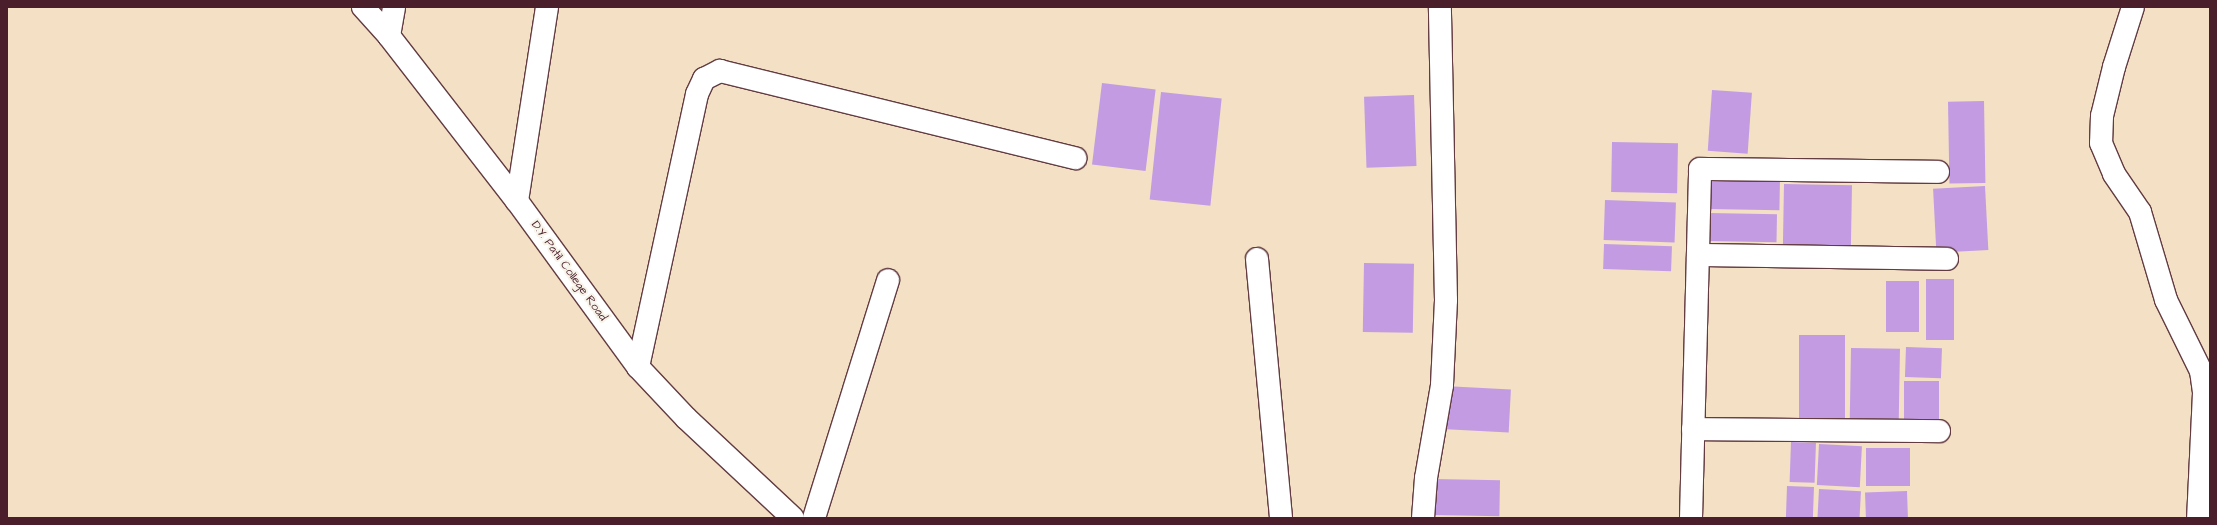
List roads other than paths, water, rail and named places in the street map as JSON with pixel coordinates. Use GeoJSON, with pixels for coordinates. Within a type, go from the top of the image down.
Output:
{"type":"FeatureCollection","features":[{"type":"Feature","properties":{"kind":"street","name":"D.Y. Patil College Road"},"geometry":{"type":"LineString","coordinates":[[363,7],[389,36],[517,201],[638,367],[686,418],[793,518]]}},
{"type":"Feature","properties":{"kind":"street"},"geometry":{"type":"LineString","coordinates":[[389,36],[394,7]]}},
{"type":"Feature","properties":{"kind":"street"},"geometry":{"type":"LineString","coordinates":[[517,201],[547,7]]}},
{"type":"Feature","properties":{"kind":"street"},"geometry":{"type":"LineString","coordinates":[[1423,518],[1426,478],[1442,385],[1446,300],[1440,7]]}},
{"type":"Feature","properties":{"kind":"street"},"geometry":{"type":"LineString","coordinates":[[2133,7],[2114,67],[2104,109],[2101,143],[2114,174],[2140,212],[2166,300],[2202,371],[2204,393],[2198,518]]}},
{"type":"Feature","properties":{"kind":"street"},"geometry":{"type":"LineString","coordinates":[[638,367],[698,94],[704,79],[720,71],[1075,158]]}},
{"type":"Feature","properties":{"kind":"street"},"geometry":{"type":"LineString","coordinates":[[1691,518],[1700,169],[1938,172]]}},
{"type":"Feature","properties":{"kind":"street"},"geometry":{"type":"LineString","coordinates":[[1698,255],[1947,259]]}},
{"type":"Feature","properties":{"kind":"street"},"geometry":{"type":"LineString","coordinates":[[1257,259],[1282,518]]}},
{"type":"Feature","properties":{"kind":"street"},"geometry":{"type":"LineString","coordinates":[[814,518],[888,280]]}},
{"type":"Feature","properties":{"kind":"street"},"geometry":{"type":"LineString","coordinates":[[1693,429],[1939,431]]}}]}
